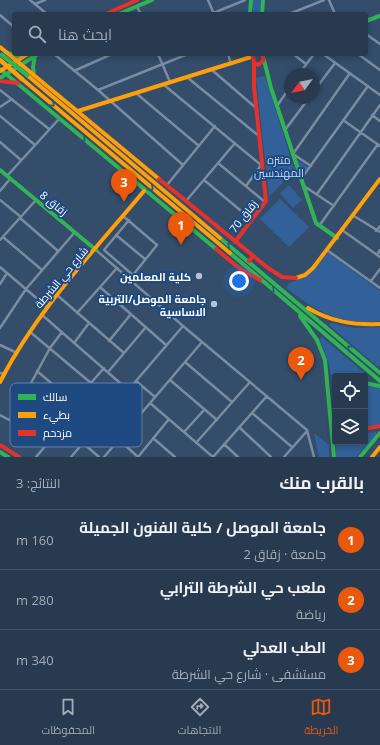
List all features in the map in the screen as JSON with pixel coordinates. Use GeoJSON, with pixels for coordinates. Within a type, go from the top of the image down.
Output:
{"type":"FeatureCollection","features":[{"type":"Feature","properties":{"kind":"main road"},"geometry":{"type":"LineString","coordinates":[[110,12],[136,0]]}},
{"type":"Feature","properties":{"kind":"main road"},"geometry":{"type":"LineString","coordinates":[[125,12],[152,0]]}},
{"type":"Feature","properties":{"kind":"main road"},"geometry":{"type":"LineString","coordinates":[[250,12],[251,0]]}},
{"type":"Feature","properties":{"kind":"main road"},"geometry":{"type":"LineString","coordinates":[[262,12],[263,0]]}},
{"type":"Feature","properties":{"kind":"main road"},"geometry":{"type":"LineString","coordinates":[[368,20],[379,17]]}},
{"type":"Feature","properties":{"kind":"main road"},"geometry":{"type":"LineString","coordinates":[[0,47],[3,53],[27,75],[380,373]]}},
{"type":"Feature","properties":{"kind":"main road"},"geometry":{"type":"LineString","coordinates":[[3,53],[21,64],[235,242],[283,277],[295,280],[311,271],[354,216],[380,178]]}},
{"type":"Feature","properties":{"kind":"main road"},"geometry":{"type":"LineString","coordinates":[[25,56],[1,70],[20,81],[262,281],[380,381]]}},
{"type":"Feature","properties":{"kind":"main road"},"geometry":{"type":"LineString","coordinates":[[0,78],[35,56]]}},
{"type":"Feature","properties":{"kind":"main road"},"geometry":{"type":"LineString","coordinates":[[34,75],[33,62],[36,56]]}},
{"type":"Feature","properties":{"kind":"main road"},"geometry":{"type":"LineString","coordinates":[[78,111],[137,94],[170,82],[188,78],[231,64],[250,56]]}},
{"type":"Feature","properties":{"kind":"main road"},"geometry":{"type":"LineString","coordinates":[[252,56],[265,202]]}},
{"type":"Feature","properties":{"kind":"main road"},"geometry":{"type":"LineString","coordinates":[[263,56],[266,72],[277,106],[303,185],[319,226],[337,238]]}},
{"type":"Feature","properties":{"kind":"main road"},"geometry":{"type":"LineString","coordinates":[[0,60],[59,119],[144,191],[239,268],[262,281]]}},
{"type":"Feature","properties":{"kind":"main road"},"geometry":{"type":"LineString","coordinates":[[254,74],[264,60]]}},
{"type":"Feature","properties":{"kind":"main road"},"geometry":{"type":"LineString","coordinates":[[254,62],[260,65],[266,72]]}},
{"type":"Feature","properties":{"kind":"main road"},"geometry":{"type":"LineString","coordinates":[[0,81],[20,81]]}},
{"type":"Feature","properties":{"kind":"main road","name":"زقاق 8"},"geometry":{"type":"LineString","coordinates":[[0,170],[96,250]]}},
{"type":"Feature","properties":{"kind":"main road","name":"شارع حي الشرطة"},"geometry":{"type":"LineString","coordinates":[[0,382],[2,373],[47,306],[96,250],[144,191]]}},
{"type":"Feature","properties":{"kind":"main road","name":"زقاق 70"},"geometry":{"type":"LineString","coordinates":[[235,242],[265,202]]}},
{"type":"Feature","properties":{"kind":"main road"},"geometry":{"type":"LineString","coordinates":[[249,261],[253,256]]}},
{"type":"Feature","properties":{"kind":"main road"},"geometry":{"type":"LineString","coordinates":[[289,295],[320,316],[334,322],[358,326],[380,324]]}},
{"type":"Feature","properties":{"kind":"main road"},"geometry":{"type":"LineString","coordinates":[[286,302],[309,327],[324,354],[327,370],[334,457]]}},
{"type":"Feature","properties":{"kind":"main road"},"geometry":{"type":"LineString","coordinates":[[368,384],[380,386]]}},
{"type":"Feature","properties":{"kind":"main road"},"geometry":{"type":"LineString","coordinates":[[368,428],[380,426]]}},
{"type":"Feature","properties":{"kind":"main road"},"geometry":{"type":"LineString","coordinates":[[360,457],[380,433]]}},
{"type":"Feature","properties":{"kind":"main road"},"geometry":{"type":"LineString","coordinates":[[0,445],[19,457]]}},
{"type":"Feature","properties":{"kind":"main road"},"geometry":{"type":"LineString","coordinates":[[372,457],[380,447]]}},
{"type":"Feature","properties":{"kind":"street"},"geometry":{"type":"LineString","coordinates":[[30,0],[45,12]]}},
{"type":"Feature","properties":{"kind":"street"},"geometry":{"type":"LineString","coordinates":[[35,4],[45,0]]}},
{"type":"Feature","properties":{"kind":"street"},"geometry":{"type":"LineString","coordinates":[[208,0],[212,12]]}},
{"type":"Feature","properties":{"kind":"street"},"geometry":{"type":"LineString","coordinates":[[218,12],[245,0]]}},
{"type":"Feature","properties":{"kind":"street"},"geometry":{"type":"LineString","coordinates":[[293,12],[324,0]]}},
{"type":"Feature","properties":{"kind":"street"},"geometry":{"type":"LineString","coordinates":[[329,0],[334,12]]}},
{"type":"Feature","properties":{"kind":"street"},"geometry":{"type":"LineString","coordinates":[[137,7],[139,12]]}},
{"type":"Feature","properties":{"kind":"street"},"geometry":{"type":"LineString","coordinates":[[0,15],[12,25]]}},
{"type":"Feature","properties":{"kind":"street"},"geometry":{"type":"LineString","coordinates":[[368,35],[380,44]]}},
{"type":"Feature","properties":{"kind":"street"},"geometry":{"type":"LineString","coordinates":[[56,56],[98,90],[183,165]]}},
{"type":"Feature","properties":{"kind":"street"},"geometry":{"type":"LineString","coordinates":[[74,71],[108,56]]}},
{"type":"Feature","properties":{"kind":"street"},"geometry":{"type":"LineString","coordinates":[[159,56],[170,82]]}},
{"type":"Feature","properties":{"kind":"street"},"geometry":{"type":"LineString","coordinates":[[98,90],[183,56]]}},
{"type":"Feature","properties":{"kind":"street"},"geometry":{"type":"LineString","coordinates":[[229,56],[231,64]]}},
{"type":"Feature","properties":{"kind":"street"},"geometry":{"type":"LineString","coordinates":[[296,56],[306,64]]}},
{"type":"Feature","properties":{"kind":"street"},"geometry":{"type":"LineString","coordinates":[[303,68],[312,56]]}},
{"type":"Feature","properties":{"kind":"street"},"geometry":{"type":"LineString","coordinates":[[326,56],[380,95]]}},
{"type":"Feature","properties":{"kind":"street"},"geometry":{"type":"LineString","coordinates":[[361,56],[380,70]]}},
{"type":"Feature","properties":{"kind":"street"},"geometry":{"type":"LineString","coordinates":[[320,83],[335,62]]}},
{"type":"Feature","properties":{"kind":"street"},"geometry":{"type":"LineString","coordinates":[[212,70],[256,108]]}},
{"type":"Feature","properties":{"kind":"street"},"geometry":{"type":"LineString","coordinates":[[310,166],[293,154],[350,73]]}},
{"type":"Feature","properties":{"kind":"street"},"geometry":{"type":"LineString","coordinates":[[188,78],[259,136]]}},
{"type":"Feature","properties":{"kind":"street"},"geometry":{"type":"LineString","coordinates":[[164,84],[261,165],[246,186]]}},
{"type":"Feature","properties":{"kind":"street"},"geometry":{"type":"LineString","coordinates":[[301,179],[368,86]]}},
{"type":"Feature","properties":{"kind":"street"},"geometry":{"type":"LineString","coordinates":[[0,90],[49,129]]}},
{"type":"Feature","properties":{"kind":"street"},"geometry":{"type":"LineString","coordinates":[[137,94],[199,146]]}},
{"type":"Feature","properties":{"kind":"street"},"geometry":{"type":"LineString","coordinates":[[277,106],[284,96]]}},
{"type":"Feature","properties":{"kind":"street"},"geometry":{"type":"LineString","coordinates":[[0,107],[12,99]]}},
{"type":"Feature","properties":{"kind":"street"},"geometry":{"type":"LineString","coordinates":[[285,130],[304,104]]}},
{"type":"Feature","properties":{"kind":"street"},"geometry":{"type":"LineString","coordinates":[[316,194],[380,105]]}},
{"type":"Feature","properties":{"kind":"street"},"geometry":{"type":"LineString","coordinates":[[372,115],[380,121]]}},
{"type":"Feature","properties":{"kind":"street"},"geometry":{"type":"LineString","coordinates":[[0,116],[35,145]]}},
{"type":"Feature","properties":{"kind":"street"},"geometry":{"type":"LineString","coordinates":[[0,191],[21,160],[59,119]]}},
{"type":"Feature","properties":{"kind":"street"},"geometry":{"type":"LineString","coordinates":[[319,226],[379,145],[343,120]]}},
{"type":"Feature","properties":{"kind":"street"},"geometry":{"type":"LineString","coordinates":[[166,185],[216,126]]}},
{"type":"Feature","properties":{"kind":"street"},"geometry":{"type":"LineString","coordinates":[[0,142],[21,160]]}},
{"type":"Feature","properties":{"kind":"street"},"geometry":{"type":"LineString","coordinates":[[186,201],[235,142]]}},
{"type":"Feature","properties":{"kind":"street"},"geometry":{"type":"LineString","coordinates":[[218,162],[265,202]]}},
{"type":"Feature","properties":{"kind":"street"},"geometry":{"type":"LineString","coordinates":[[204,180],[252,220]]}},
{"type":"Feature","properties":{"kind":"street"},"geometry":{"type":"LineString","coordinates":[[303,185],[334,206]]}},
{"type":"Feature","properties":{"kind":"street"},"geometry":{"type":"LineString","coordinates":[[0,200],[58,251]]}},
{"type":"Feature","properties":{"kind":"street"},"geometry":{"type":"LineString","coordinates":[[0,240],[36,200]]}},
{"type":"Feature","properties":{"kind":"street"},"geometry":{"type":"LineString","coordinates":[[123,216],[129,220],[157,245],[133,275],[104,250],[129,220]]}},
{"type":"Feature","properties":{"kind":"street"},"geometry":{"type":"LineString","coordinates":[[354,216],[376,231],[380,232]]}},
{"type":"Feature","properties":{"kind":"street"},"geometry":{"type":"LineString","coordinates":[[376,231],[380,226]]}},
{"type":"Feature","properties":{"kind":"street"},"geometry":{"type":"LineString","coordinates":[[342,230],[378,256],[380,250]]}},
{"type":"Feature","properties":{"kind":"street"},"geometry":{"type":"LineString","coordinates":[[0,328],[26,289],[75,232]]}},
{"type":"Feature","properties":{"kind":"street"},"geometry":{"type":"LineString","coordinates":[[116,235],[145,260]]}},
{"type":"Feature","properties":{"kind":"street"},"geometry":{"type":"LineString","coordinates":[[3,237],[42,270]]}},
{"type":"Feature","properties":{"kind":"street"},"geometry":{"type":"LineString","coordinates":[[96,250],[183,326],[307,430],[314,457]]}},
{"type":"Feature","properties":{"kind":"street"},"geometry":{"type":"LineString","coordinates":[[327,250],[380,288]]}},
{"type":"Feature","properties":{"kind":"street"},"geometry":{"type":"LineString","coordinates":[[0,267],[47,306]]}},
{"type":"Feature","properties":{"kind":"street"},"geometry":{"type":"LineString","coordinates":[[77,313],[117,268]]}},
{"type":"Feature","properties":{"kind":"street"},"geometry":{"type":"LineString","coordinates":[[371,281],[380,269]]}},
{"type":"Feature","properties":{"kind":"street"},"geometry":{"type":"LineString","coordinates":[[0,284],[7,273]]}},
{"type":"Feature","properties":{"kind":"street"},"geometry":{"type":"LineString","coordinates":[[100,287],[166,345]]}},
{"type":"Feature","properties":{"kind":"street"},"geometry":{"type":"LineString","coordinates":[[56,295],[124,353]]}},
{"type":"Feature","properties":{"kind":"street"},"geometry":{"type":"LineString","coordinates":[[41,314],[120,383]]}},
{"type":"Feature","properties":{"kind":"street"},"geometry":{"type":"LineString","coordinates":[[109,341],[131,314]]}},
{"type":"Feature","properties":{"kind":"street"},"geometry":{"type":"LineString","coordinates":[[74,343],[89,323]]}},
{"type":"Feature","properties":{"kind":"street"},"geometry":{"type":"LineString","coordinates":[[138,383],[136,381],[183,326]]}},
{"type":"Feature","properties":{"kind":"street"},"geometry":{"type":"LineString","coordinates":[[108,372],[146,327]]}},
{"type":"Feature","properties":{"kind":"street"},"geometry":{"type":"LineString","coordinates":[[30,331],[91,383],[104,368]]}},
{"type":"Feature","properties":{"kind":"street"},"geometry":{"type":"LineString","coordinates":[[31,383],[50,348],[62,332]]}},
{"type":"Feature","properties":{"kind":"street"},"geometry":{"type":"LineString","coordinates":[[142,413],[202,342]]}},
{"type":"Feature","properties":{"kind":"street"},"geometry":{"type":"LineString","coordinates":[[0,345],[15,352]]}},
{"type":"Feature","properties":{"kind":"street"},"geometry":{"type":"LineString","coordinates":[[186,362],[233,402]]}},
{"type":"Feature","properties":{"kind":"street"},"geometry":{"type":"LineString","coordinates":[[37,371],[51,383]]}},
{"type":"Feature","properties":{"kind":"street"},"geometry":{"type":"LineString","coordinates":[[170,380],[217,420]]}},
{"type":"Feature","properties":{"kind":"street"},"geometry":{"type":"LineString","coordinates":[[196,443],[250,382]]}},
{"type":"Feature","properties":{"kind":"street"},"geometry":{"type":"LineString","coordinates":[[142,386],[155,397]]}},
{"type":"Feature","properties":{"kind":"street"},"geometry":{"type":"LineString","coordinates":[[150,403],[212,457],[267,396]]}},
{"type":"Feature","properties":{"kind":"street"},"geometry":{"type":"LineString","coordinates":[[184,432],[204,410]]}},
{"type":"Feature","properties":{"kind":"street"},"geometry":{"type":"LineString","coordinates":[[252,413],[292,447]]}},
{"type":"Feature","properties":{"kind":"street"},"geometry":{"type":"LineString","coordinates":[[0,416],[10,420]]}},
{"type":"Feature","properties":{"kind":"street"},"geometry":{"type":"LineString","coordinates":[[127,447],[138,457],[169,419]]}},
{"type":"Feature","properties":{"kind":"street"},"geometry":{"type":"LineString","coordinates":[[239,428],[271,457]]}},
{"type":"Feature","properties":{"kind":"street"},"geometry":{"type":"LineString","coordinates":[[284,457],[307,430]]}},
{"type":"Feature","properties":{"kind":"street"},"geometry":{"type":"LineString","coordinates":[[153,438],[175,457]]}},
{"type":"Feature","properties":{"kind":"street"},"geometry":{"type":"LineString","coordinates":[[224,444],[238,457]]}},
{"type":"Feature","properties":{"kind":"street"},"geometry":{"type":"LineString","coordinates":[[36,457],[44,447]]}},
{"type":"Feature","properties":{"kind":"street"},"geometry":{"type":"LineString","coordinates":[[71,457],[80,447]]}},
{"type":"Feature","properties":{"kind":"street"},"geometry":{"type":"LineString","coordinates":[[88,447],[99,457]]}},
{"type":"Feature","properties":{"kind":"street"},"geometry":{"type":"LineString","coordinates":[[104,457],[113,447]]}},
{"type":"Feature","properties":{"kind":"green space"},"geometry":{"type":"Polygon","coordinates":[[[253,0],[261,0],[260,12],[253,12],[253,0]]]}},
{"type":"Feature","properties":{"kind":"green space","name":"متنزه المهندسين"},"geometry":{"type":"Polygon","coordinates":[[[265,76],[297,178],[290,175],[269,197],[256,78],[265,76]]]}},
{"type":"Feature","properties":{"kind":"green space"},"geometry":{"type":"Polygon","coordinates":[[[296,159],[308,167],[302,175],[296,159]]]}},
{"type":"Feature","properties":{"kind":"green space"},"geometry":{"type":"Polygon","coordinates":[[[289,185],[302,200],[293,208],[280,193],[289,185]]]}},
{"type":"Feature","properties":{"kind":"green space"},"geometry":{"type":"Polygon","coordinates":[[[280,199],[309,227],[289,247],[260,219],[280,199]]]}},
{"type":"Feature","properties":{"kind":"green space"},"geometry":{"type":"Polygon","coordinates":[[[328,252],[380,291],[380,321],[365,322],[340,319],[308,304],[286,288],[289,283],[302,278],[312,271],[328,252]]]}},
{"type":"Feature","properties":{"kind":"green space"},"geometry":{"type":"Polygon","coordinates":[[[331,323],[354,328],[380,327],[380,366],[377,366],[329,325],[331,323]]]}},
{"type":"Feature","properties":{"kind":"green space"},"geometry":{"type":"Polygon","coordinates":[[[322,337],[364,373],[332,373],[332,381],[328,360],[319,340],[322,337]]]}},
{"type":"Feature","properties":{"kind":"green space"},"geometry":{"type":"Polygon","coordinates":[[[368,385],[380,387],[380,424],[368,427],[368,385]]]}},
{"type":"Feature","properties":{"kind":"green space"},"geometry":{"type":"Polygon","coordinates":[[[376,432],[376,435],[368,444],[368,433],[376,432]]]}},
{"type":"Feature","properties":{"kind":"green space"},"geometry":{"type":"Polygon","coordinates":[[[314,433],[329,445],[329,457],[319,457],[314,433]]]}},
{"type":"Feature","properties":{"kind":"green space"},"geometry":{"type":"Polygon","coordinates":[[[336,445],[367,445],[356,457],[336,457],[336,445]]]}},
{"type":"Feature","properties":{"kind":"traffic: fast"},"geometry":{"type":"LineString","coordinates":[[124,12],[152,0]]}},
{"type":"Feature","properties":{"kind":"traffic: fast"},"geometry":{"type":"LineString","coordinates":[[250,12],[251,0]]}},
{"type":"Feature","properties":{"kind":"traffic: fast"},"geometry":{"type":"LineString","coordinates":[[262,12],[263,0]]}},
{"type":"Feature","properties":{"kind":"traffic: fast"},"geometry":{"type":"LineString","coordinates":[[368,20],[380,16]]}},
{"type":"Feature","properties":{"kind":"traffic: fast"},"geometry":{"type":"LineString","coordinates":[[6,52],[12,54]]}},
{"type":"Feature","properties":{"kind":"traffic: fast"},"geometry":{"type":"LineString","coordinates":[[2,55],[27,75]]}},
{"type":"Feature","properties":{"kind":"traffic: fast"},"geometry":{"type":"LineString","coordinates":[[34,75],[33,67],[35,56]]}},
{"type":"Feature","properties":{"kind":"traffic: fast"},"geometry":{"type":"LineString","coordinates":[[0,78],[35,56]]}},
{"type":"Feature","properties":{"kind":"traffic: fast"},"geometry":{"type":"LineString","coordinates":[[264,60],[271,88],[316,223],[337,238]]}},
{"type":"Feature","properties":{"kind":"traffic: fast"},"geometry":{"type":"LineString","coordinates":[[0,69],[216,249]]}},
{"type":"Feature","properties":{"kind":"traffic: fast"},"geometry":{"type":"LineString","coordinates":[[0,170],[96,250]]}},
{"type":"Feature","properties":{"kind":"traffic: fast"},"geometry":{"type":"LineString","coordinates":[[220,238],[380,373]]}},
{"type":"Feature","properties":{"kind":"traffic: fast"},"geometry":{"type":"LineString","coordinates":[[230,253],[380,381]]}},
{"type":"Feature","properties":{"kind":"traffic: fast"},"geometry":{"type":"LineString","coordinates":[[300,316],[317,340],[325,360],[334,457]]}},
{"type":"Feature","properties":{"kind":"traffic: fast"},"geometry":{"type":"LineString","coordinates":[[368,384],[380,386]]}},
{"type":"Feature","properties":{"kind":"traffic: fast"},"geometry":{"type":"LineString","coordinates":[[360,457],[380,433]]}},
{"type":"Feature","properties":{"kind":"traffic: fast"},"geometry":{"type":"LineString","coordinates":[[0,452],[8,457]]}},
{"type":"Feature","properties":{"kind":"traffic: slow"},"geometry":{"type":"LineString","coordinates":[[0,47],[159,179]]}},
{"type":"Feature","properties":{"kind":"traffic: slow"},"geometry":{"type":"LineString","coordinates":[[0,71],[25,56]]}},
{"type":"Feature","properties":{"kind":"traffic: slow"},"geometry":{"type":"LineString","coordinates":[[78,111],[251,57]]}},
{"type":"Feature","properties":{"kind":"traffic: slow"},"geometry":{"type":"LineString","coordinates":[[0,60],[22,79]]}},
{"type":"Feature","properties":{"kind":"traffic: slow"},"geometry":{"type":"LineString","coordinates":[[27,75],[220,238]]}},
{"type":"Feature","properties":{"kind":"traffic: slow"},"geometry":{"type":"LineString","coordinates":[[22,79],[230,253]]}},
{"type":"Feature","properties":{"kind":"traffic: slow"},"geometry":{"type":"LineString","coordinates":[[296,278],[305,275],[313,268],[380,179]]}},
{"type":"Feature","properties":{"kind":"traffic: slow"},"geometry":{"type":"LineString","coordinates":[[0,382],[14,356],[48,306],[144,191]]}},
{"type":"Feature","properties":{"kind":"traffic: slow"},"geometry":{"type":"LineString","coordinates":[[308,308],[325,317],[343,322],[380,324]]}},
{"type":"Feature","properties":{"kind":"traffic: slow"},"geometry":{"type":"LineString","coordinates":[[372,457],[380,447]]}},
{"type":"Feature","properties":{"kind":"traffic: jam"},"geometry":{"type":"LineString","coordinates":[[110,12],[137,0]]}},
{"type":"Feature","properties":{"kind":"traffic: jam"},"geometry":{"type":"LineString","coordinates":[[252,56],[254,62],[258,65],[263,61],[263,56]]}},
{"type":"Feature","properties":{"kind":"traffic: jam"},"geometry":{"type":"LineString","coordinates":[[235,242],[266,201],[254,86],[254,62]]}},
{"type":"Feature","properties":{"kind":"traffic: jam"},"geometry":{"type":"LineString","coordinates":[[0,81],[18,83]]}},
{"type":"Feature","properties":{"kind":"traffic: jam"},"geometry":{"type":"LineString","coordinates":[[159,179],[268,268],[282,277],[296,278]]}},
{"type":"Feature","properties":{"kind":"traffic: jam"},"geometry":{"type":"LineString","coordinates":[[216,249],[239,268],[260,280]]}},
{"type":"Feature","properties":{"kind":"traffic: jam"},"geometry":{"type":"LineString","coordinates":[[249,261],[253,256]]}},
{"type":"Feature","properties":{"kind":"traffic: jam"},"geometry":{"type":"LineString","coordinates":[[368,428],[380,426]]}},
{"type":"Feature","properties":{"kind":"traffic: jam"},"geometry":{"type":"LineString","coordinates":[[0,445],[19,457]]}},
{"type":"Feature","properties":{"kind":"place","name":"الطب العدلي"},"geometry":{"type":"Point","coordinates":[124,202]}},
{"type":"Feature","properties":{"kind":"place","name":"جامعة الموصل / كلية الفنون الجميلة"},"geometry":{"type":"Point","coordinates":[181,245]}},
{"type":"Feature","properties":{"kind":"place","name":"كلية المعلمين"},"geometry":{"type":"Point","coordinates":[199,276]}},
{"type":"Feature","properties":{"kind":"place","name":"جامعة الموصل/التربية الاساسية"},"geometry":{"type":"Point","coordinates":[214,304]}},
{"type":"Feature","properties":{"kind":"place","name":"ملعب حي الشرطة الترابي"},"geometry":{"type":"Point","coordinates":[301,380]}}]}
